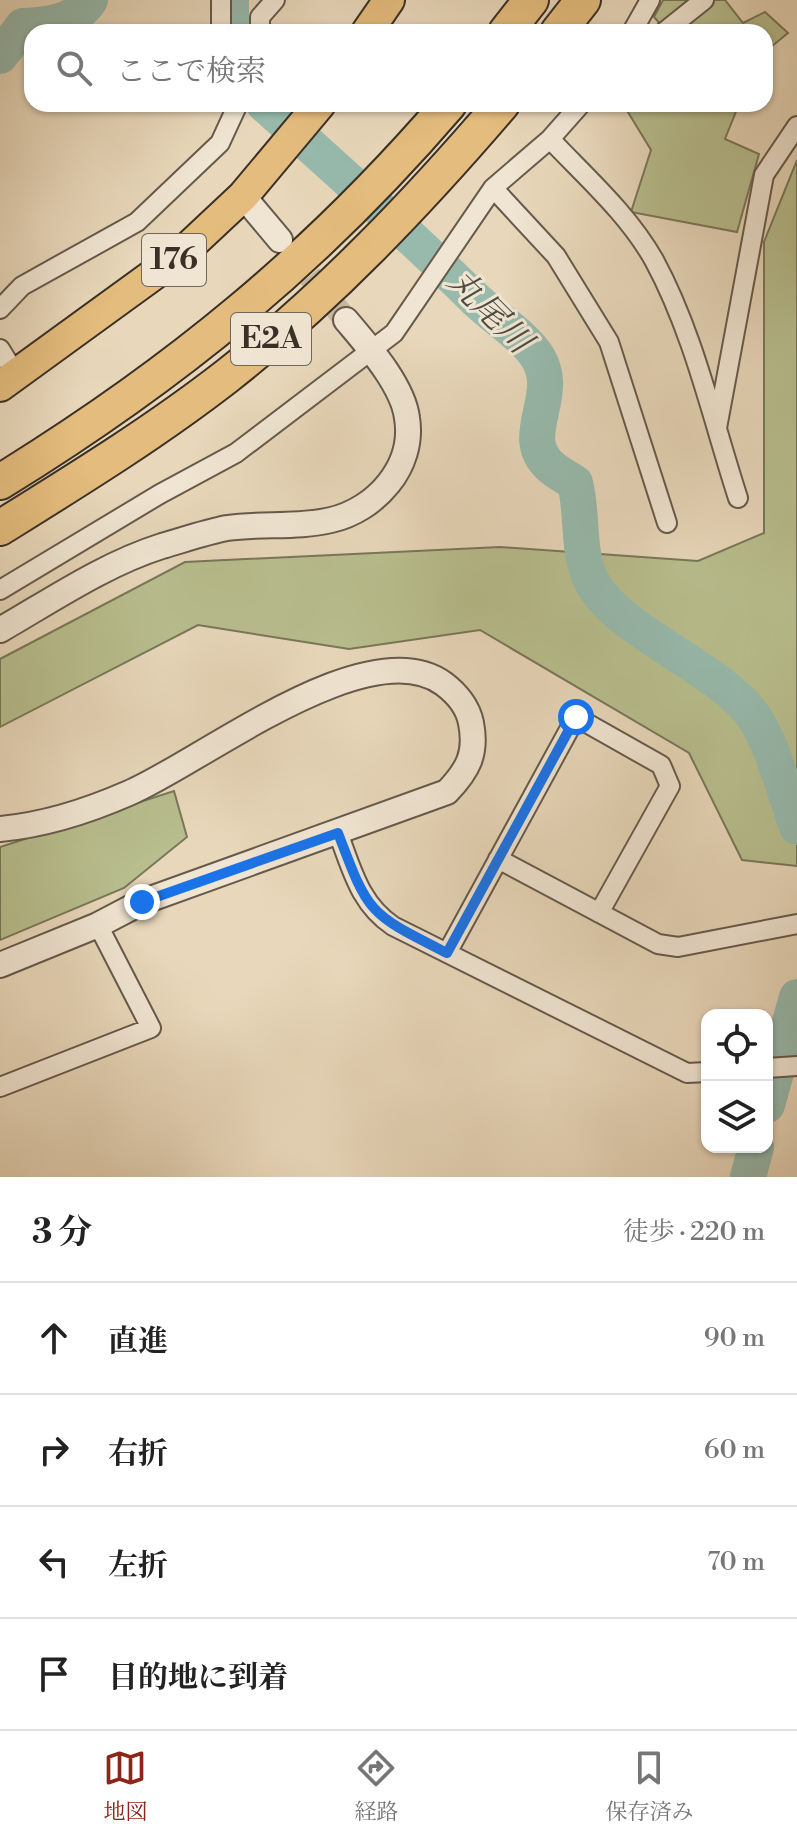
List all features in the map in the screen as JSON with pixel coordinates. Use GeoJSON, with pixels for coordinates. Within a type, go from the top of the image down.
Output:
{"type":"FeatureCollection","features":[{"type":"Feature","properties":{"kind":"highway"},"geometry":{"type":"LineString","coordinates":[[372,24],[389,0]]}},
{"type":"Feature","properties":{"kind":"highway"},"geometry":{"type":"LineString","coordinates":[[512,24],[531,0]]}},
{"type":"Feature","properties":{"kind":"highway"},"geometry":{"type":"LineString","coordinates":[[564,24],[583,0]]}},
{"type":"Feature","properties":{"kind":"highway","name":"176"},"geometry":{"type":"LineString","coordinates":[[8,380],[179,256],[243,196],[313,112]]}},
{"type":"Feature","properties":{"kind":"highway","name":"E2A"},"geometry":{"type":"LineString","coordinates":[[0,482],[88,428],[214,335],[303,258],[392,170],[442,112]]}},
{"type":"Feature","properties":{"kind":"highway","name":"E2A"},"geometry":{"type":"LineString","coordinates":[[0,528],[111,460],[250,357],[318,299],[421,198],[495,112]]}},
{"type":"Feature","properties":{"kind":"street"},"geometry":{"type":"LineString","coordinates":[[221,0],[221,24]]}},
{"type":"Feature","properties":{"kind":"street"},"geometry":{"type":"LineString","coordinates":[[260,24],[260,17],[275,0]]}},
{"type":"Feature","properties":{"kind":"street"},"geometry":{"type":"LineString","coordinates":[[636,24],[650,0]]}},
{"type":"Feature","properties":{"kind":"street"},"geometry":{"type":"LineString","coordinates":[[674,24],[704,0]]}},
{"type":"Feature","properties":{"kind":"street"},"geometry":{"type":"LineString","coordinates":[[0,309],[22,286],[137,222],[220,143],[234,112]]}},
{"type":"Feature","properties":{"kind":"street"},"geometry":{"type":"LineString","coordinates":[[0,590],[236,453],[394,333],[493,188],[550,139],[574,112]]}},
{"type":"Feature","properties":{"kind":"street"},"geometry":{"type":"LineString","coordinates":[[716,431],[764,175],[797,126]]}},
{"type":"Feature","properties":{"kind":"street"},"geometry":{"type":"LineString","coordinates":[[550,139],[617,208],[653,259],[694,351],[738,498]]}},
{"type":"Feature","properties":{"kind":"street"},"geometry":{"type":"LineString","coordinates":[[493,188],[556,256],[609,342],[667,523]]}},
{"type":"Feature","properties":{"kind":"street"},"geometry":{"type":"LineString","coordinates":[[243,196],[280,240]]}},
{"type":"Feature","properties":{"kind":"street"},"geometry":{"type":"LineString","coordinates":[[0,630],[98,574],[159,547],[226,528],[329,521],[363,509],[384,490],[396,471],[405,449],[407,417],[391,379],[372,350],[346,320]]}},
{"type":"Feature","properties":{"kind":"street"},"geometry":{"type":"LineString","coordinates":[[0,349],[8,380]]}},
{"type":"Feature","properties":{"kind":"street"},"geometry":{"type":"LineString","coordinates":[[0,829],[61,818],[131,793],[311,692],[357,676],[401,672],[431,674],[455,692],[470,717],[475,743],[467,771],[447,792],[142,902],[98,925],[0,965]]}},
{"type":"Feature","properties":{"kind":"street"},"geometry":{"type":"LineString","coordinates":[[447,953],[576,717],[661,765],[670,786],[599,913]]}},
{"type":"Feature","properties":{"kind":"street"},"geometry":{"type":"LineString","coordinates":[[338,833],[362,897],[377,915],[687,1073],[701,1072]]}},
{"type":"Feature","properties":{"kind":"street"},"geometry":{"type":"LineString","coordinates":[[498,859],[658,944],[678,947],[797,924]]}},
{"type":"Feature","properties":{"kind":"street"},"geometry":{"type":"LineString","coordinates":[[0,1087],[151,1028],[98,925]]}},
{"type":"Feature","properties":{"kind":"street"},"geometry":{"type":"LineString","coordinates":[[773,1068],[797,1066]]}},
{"type":"Feature","properties":{"kind":"green space"},"geometry":{"type":"Polygon","coordinates":[[[663,0],[725,0],[743,23],[765,12],[788,33],[773,45],[773,24],[660,24],[654,17],[663,0]]]}},
{"type":"Feature","properties":{"kind":"green space"},"geometry":{"type":"Polygon","coordinates":[[[628,112],[736,112],[725,139],[759,154],[737,232],[631,212],[651,150],[628,112]]]}},
{"type":"Feature","properties":{"kind":"green space"},"geometry":{"type":"Polygon","coordinates":[[[797,160],[797,866],[742,860],[689,753],[480,630],[349,649],[198,625],[0,727],[0,659],[185,562],[500,547],[698,561],[764,533],[764,242],[797,160]]]}},
{"type":"Feature","properties":{"kind":"green space"},"geometry":{"type":"Polygon","coordinates":[[[174,791],[187,837],[124,888],[0,940],[0,847],[174,791]]]}},
{"type":"Feature","properties":{"kind":"waterway"},"geometry":{"type":"LineString","coordinates":[[42,24],[69,18],[90,0]]}},
{"type":"Feature","properties":{"kind":"waterway","name":"丸尾川"},"geometry":{"type":"LineString","coordinates":[[231,0],[231,24]]}},
{"type":"Feature","properties":{"kind":"waterway"},"geometry":{"type":"LineString","coordinates":[[0,56],[24,26]]}},
{"type":"Feature","properties":{"kind":"waterway","name":"丸尾川"},"geometry":{"type":"LineString","coordinates":[[273,112],[534,352],[542,367],[545,383],[537,440],[541,454],[550,466],[575,483],[582,545],[591,580],[621,616],[714,679],[751,713],[772,752],[797,827]]}},
{"type":"Feature","properties":{"kind":"waterway","name":"丸尾川"},"geometry":{"type":"LineString","coordinates":[[773,1083],[797,997]]}},
{"type":"Feature","properties":{"kind":"waterway","name":"丸尾川"},"geometry":{"type":"LineString","coordinates":[[748,1177],[754,1153]]}},
{"type":"Feature","properties":{"kind":"tunnel"},"geometry":{"type":"LineString","coordinates":[[287,248],[346,320]]}},
{"type":"Feature","properties":{"kind":"route"},"geometry":{"type":"LineString","coordinates":[[142,902],[338,833],[362,897],[377,915],[447,953],[576,717]]}}]}
